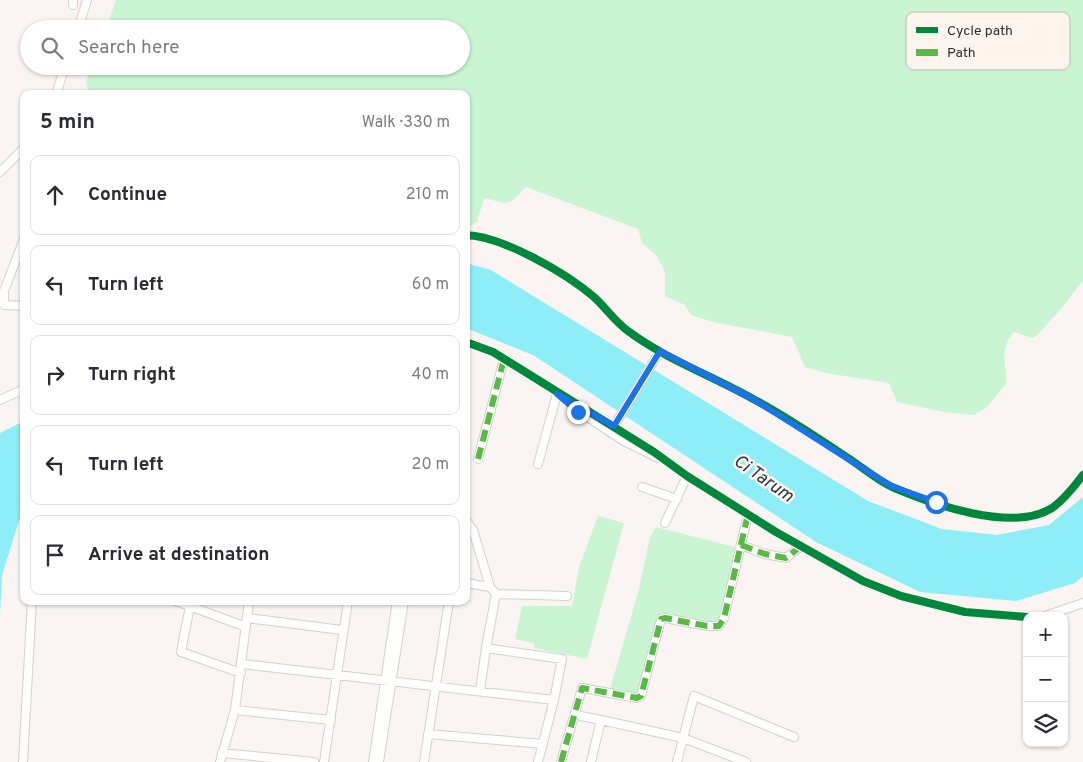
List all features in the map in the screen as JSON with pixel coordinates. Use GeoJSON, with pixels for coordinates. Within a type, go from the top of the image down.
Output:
{"type":"FeatureCollection","features":[{"type":"Feature","properties":{"kind":"street"},"geometry":{"type":"LineString","coordinates":[[81,20],[87,0]]}},
{"type":"Feature","properties":{"kind":"street"},"geometry":{"type":"LineString","coordinates":[[57,90],[62,75]]}},
{"type":"Feature","properties":{"kind":"street"},"geometry":{"type":"LineString","coordinates":[[0,172],[20,152]]}},
{"type":"Feature","properties":{"kind":"street"},"geometry":{"type":"LineString","coordinates":[[470,235],[495,241],[558,273],[592,296],[628,331],[658,354],[755,400],[891,486],[950,507],[990,517],[1012,519],[1031,516],[1051,508],[1066,497],[1083,475]]}},
{"type":"Feature","properties":{"kind":"street"},"geometry":{"type":"LineString","coordinates":[[20,249],[3,294],[4,305],[20,306]]}},
{"type":"Feature","properties":{"kind":"street"},"geometry":{"type":"LineString","coordinates":[[470,343],[493,352],[557,394],[615,424],[687,476],[800,546],[863,581],[901,596],[965,612],[1023,618]]}},
{"type":"Feature","properties":{"kind":"street"},"geometry":{"type":"LineString","coordinates":[[615,424],[658,354]]}},
{"type":"Feature","properties":{"kind":"street"},"geometry":{"type":"LineString","coordinates":[[478,459],[504,359]]}},
{"type":"Feature","properties":{"kind":"street"},"geometry":{"type":"LineString","coordinates":[[0,400],[20,391]]}},
{"type":"Feature","properties":{"kind":"street"},"geometry":{"type":"LineString","coordinates":[[557,394],[578,412],[622,440],[666,461]]}},
{"type":"Feature","properties":{"kind":"street"},"geometry":{"type":"LineString","coordinates":[[538,464],[557,394]]}},
{"type":"Feature","properties":{"kind":"street"},"geometry":{"type":"LineString","coordinates":[[665,523],[687,476]]}},
{"type":"Feature","properties":{"kind":"street"},"geometry":{"type":"LineString","coordinates":[[642,486],[676,499]]}},
{"type":"Feature","properties":{"kind":"street"},"geometry":{"type":"LineString","coordinates":[[561,762],[582,688],[636,698],[641,696],[661,619],[666,618],[707,626],[719,626],[724,618],[748,514]]}},
{"type":"Feature","properties":{"kind":"street"},"geometry":{"type":"LineString","coordinates":[[470,526],[480,550],[490,587],[496,594],[567,596]]}},
{"type":"Feature","properties":{"kind":"street"},"geometry":{"type":"LineString","coordinates":[[741,545],[765,554],[786,558],[800,546]]}},
{"type":"Feature","properties":{"kind":"street"},"geometry":{"type":"LineString","coordinates":[[470,584],[490,587]]}},
{"type":"Feature","properties":{"kind":"street"},"geometry":{"type":"LineString","coordinates":[[480,691],[496,594]]}},
{"type":"Feature","properties":{"kind":"street"},"geometry":{"type":"LineString","coordinates":[[1056,612],[1083,602]]}},
{"type":"Feature","properties":{"kind":"street"},"geometry":{"type":"LineString","coordinates":[[23,762],[32,605]]}},
{"type":"Feature","properties":{"kind":"street"},"geometry":{"type":"LineString","coordinates":[[190,605],[181,652],[241,673]]}},
{"type":"Feature","properties":{"kind":"street"},"geometry":{"type":"LineString","coordinates":[[192,605],[246,627]]}},
{"type":"Feature","properties":{"kind":"street"},"geometry":{"type":"LineString","coordinates":[[220,762],[234,710],[241,673],[249,605]]}},
{"type":"Feature","properties":{"kind":"street"},"geometry":{"type":"LineString","coordinates":[[324,762],[347,605]]}},
{"type":"Feature","properties":{"kind":"street"},"geometry":{"type":"LineString","coordinates":[[373,762],[380,733],[397,621],[397,605]]}},
{"type":"Feature","properties":{"kind":"street"},"geometry":{"type":"LineString","coordinates":[[397,621],[403,605]]}},
{"type":"Feature","properties":{"kind":"street"},"geometry":{"type":"LineString","coordinates":[[424,762],[448,605]]}},
{"type":"Feature","properties":{"kind":"street"},"geometry":{"type":"LineString","coordinates":[[247,618],[342,630]]}},
{"type":"Feature","properties":{"kind":"street"},"geometry":{"type":"LineString","coordinates":[[486,648],[562,659],[554,700],[538,762]]}},
{"type":"Feature","properties":{"kind":"street"},"geometry":{"type":"LineString","coordinates":[[242,664],[554,700]]}},
{"type":"Feature","properties":{"kind":"street"},"geometry":{"type":"LineString","coordinates":[[677,762],[694,696],[794,737]]}},
{"type":"Feature","properties":{"kind":"street"},"geometry":{"type":"LineString","coordinates":[[234,710],[331,720]]}},
{"type":"Feature","properties":{"kind":"street"},"geometry":{"type":"LineString","coordinates":[[581,716],[683,738],[746,762]]}},
{"type":"Feature","properties":{"kind":"street"},"geometry":{"type":"LineString","coordinates":[[591,762],[601,720]]}},
{"type":"Feature","properties":{"kind":"street"},"geometry":{"type":"LineString","coordinates":[[379,762],[380,733]]}},
{"type":"Feature","properties":{"kind":"street"},"geometry":{"type":"LineString","coordinates":[[428,734],[543,744]]}},
{"type":"Feature","properties":{"kind":"street"},"geometry":{"type":"LineString","coordinates":[[222,753],[314,762]]}},
{"type":"Feature","properties":{"kind":"green space"},"geometry":{"type":"Polygon","coordinates":[[[116,0],[1083,0],[1083,280],[1062,308],[1036,336],[1032,338],[1014,332],[1007,343],[1004,356],[1007,382],[987,407],[974,415],[944,412],[897,402],[889,383],[826,373],[805,367],[792,337],[713,322],[691,315],[685,305],[665,296],[665,272],[657,256],[642,243],[638,229],[526,187],[508,203],[484,198],[477,222],[470,225],[470,90],[88,90],[86,82],[89,75],[470,75],[470,20],[109,20],[116,0]]]}},
{"type":"Feature","properties":{"kind":"green space"},"geometry":{"type":"Polygon","coordinates":[[[598,516],[624,523],[587,659],[534,648],[534,643],[515,639],[522,606],[572,606],[579,567],[598,516]]]}},
{"type":"Feature","properties":{"kind":"green space"},"geometry":{"type":"Polygon","coordinates":[[[656,527],[735,547],[726,595],[718,624],[660,615],[638,695],[610,689],[639,589],[650,537],[656,527]]]}},
{"type":"Feature","properties":{"kind":"water","name":"Ci Tarum"},"geometry":{"type":"Polygon","coordinates":[[[470,264],[491,270],[868,501],[942,529],[997,535],[1049,525],[1083,497],[1083,576],[1075,583],[1016,601],[920,592],[816,542],[533,355],[470,330],[470,264]]]}},
{"type":"Feature","properties":{"kind":"water"},"geometry":{"type":"Polygon","coordinates":[[[20,423],[20,518],[2,575],[0,615],[0,433],[20,423]]]}},
{"type":"Feature","properties":{"kind":"marked path"},"geometry":{"type":"LineString","coordinates":[[478,459],[504,359]]}},
{"type":"Feature","properties":{"kind":"marked path"},"geometry":{"type":"LineString","coordinates":[[561,762],[582,688],[637,698],[641,696],[661,619],[719,626],[724,618],[748,514]]}},
{"type":"Feature","properties":{"kind":"marked path"},"geometry":{"type":"LineString","coordinates":[[741,545],[765,554],[786,558],[801,546]]}},
{"type":"Feature","properties":{"kind":"cycle path"},"geometry":{"type":"LineString","coordinates":[[470,236],[497,242],[533,257],[551,267],[582,287],[628,331],[658,351],[739,391],[814,435],[881,481],[909,494],[950,508],[972,513],[1016,518],[1035,515],[1052,508],[1065,497],[1083,475]]}},
{"type":"Feature","properties":{"kind":"cycle path"},"geometry":{"type":"LineString","coordinates":[[470,343],[493,352],[654,452],[687,476],[776,532],[863,581],[901,596],[965,612],[1023,617]]}},
{"type":"Feature","properties":{"kind":"route"},"geometry":{"type":"LineString","coordinates":[[578,412],[557,394],[614,426],[660,351],[755,400],[891,486],[936,502]]}}]}
